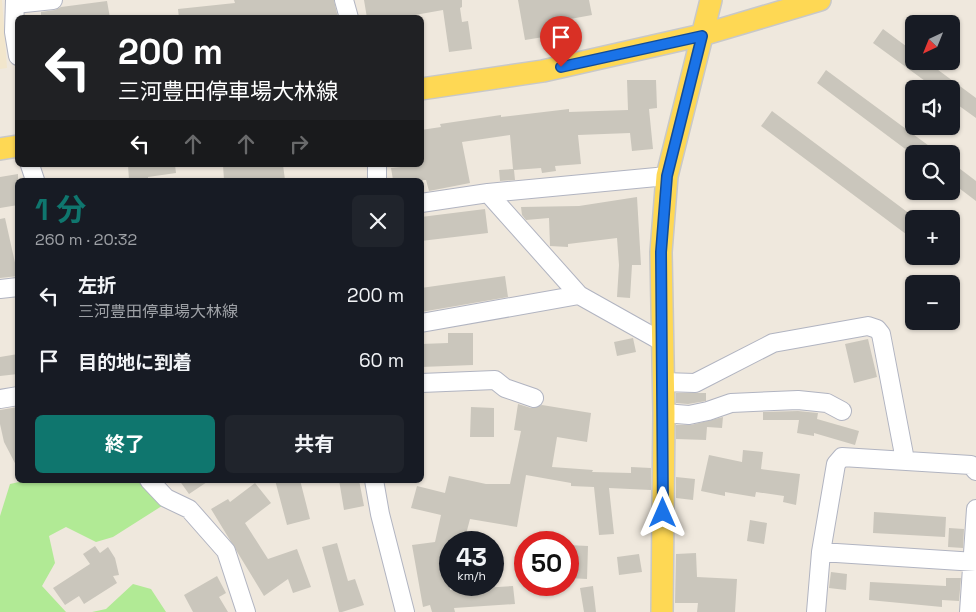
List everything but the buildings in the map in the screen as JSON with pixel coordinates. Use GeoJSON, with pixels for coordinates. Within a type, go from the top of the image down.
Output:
{"type":"FeatureCollection","features":[{"type":"Feature","properties":{"kind":"main road"},"geometry":{"type":"LineString","coordinates":[[662,612],[663,389],[661,252],[667,176],[711,0]]}},
{"type":"Feature","properties":{"kind":"main road"},"geometry":{"type":"LineString","coordinates":[[424,89],[543,71],[702,36],[820,0]]}},
{"type":"Feature","properties":{"kind":"main road"},"geometry":{"type":"LineString","coordinates":[[0,149],[15,146]]}},
{"type":"Feature","properties":{"kind":"street"},"geometry":{"type":"LineString","coordinates":[[15,38],[15,2],[53,0]]}},
{"type":"Feature","properties":{"kind":"street"},"geometry":{"type":"LineString","coordinates":[[344,0],[348,15]]}},
{"type":"Feature","properties":{"kind":"street"},"geometry":{"type":"LineString","coordinates":[[424,203],[488,193],[667,176]]}},
{"type":"Feature","properties":{"kind":"street"},"geometry":{"type":"LineString","coordinates":[[488,193],[580,295],[661,341]]}},
{"type":"Feature","properties":{"kind":"street"},"geometry":{"type":"LineString","coordinates":[[0,289],[15,287]]}},
{"type":"Feature","properties":{"kind":"street"},"geometry":{"type":"LineString","coordinates":[[424,322],[580,295]]}},
{"type":"Feature","properties":{"kind":"street"},"geometry":{"type":"LineString","coordinates":[[663,389],[696,383],[773,343],[868,326],[877,329],[881,334],[905,460]]}},
{"type":"Feature","properties":{"kind":"street"},"geometry":{"type":"LineString","coordinates":[[424,383],[495,380],[505,388],[534,398]]}},
{"type":"Feature","properties":{"kind":"street"},"geometry":{"type":"LineString","coordinates":[[663,389],[689,415],[732,403],[798,400],[827,403],[842,411]]}},
{"type":"Feature","properties":{"kind":"street"},"geometry":{"type":"LineString","coordinates":[[0,399],[15,396]]}},
{"type":"Feature","properties":{"kind":"street"},"geometry":{"type":"LineString","coordinates":[[816,612],[822,552],[836,464],[842,457],[971,465],[976,471]]}},
{"type":"Feature","properties":{"kind":"street"},"geometry":{"type":"LineString","coordinates":[[152,483],[166,498],[189,509],[226,551],[246,612]]}},
{"type":"Feature","properties":{"kind":"street"},"geometry":{"type":"LineString","coordinates":[[375,483],[380,514],[405,612]]}},
{"type":"Feature","properties":{"kind":"street"},"geometry":{"type":"LineString","coordinates":[[968,612],[974,562],[976,509]]}},
{"type":"Feature","properties":{"kind":"street"},"geometry":{"type":"LineString","coordinates":[[822,552],[974,562]]}},
{"type":"Feature","properties":{"kind":"shaded area"},"geometry":{"type":"Polygon","coordinates":[[[0,0],[2,0],[7,68],[0,69],[0,0]]]}},
{"type":"Feature","properties":{"kind":"green space"},"geometry":{"type":"Polygon","coordinates":[[[140,483],[151,496],[165,504],[113,537],[96,542],[66,527],[49,536],[55,563],[42,586],[66,612],[0,612],[0,516],[10,484],[140,483]]]}},
{"type":"Feature","properties":{"kind":"green space"},"geometry":{"type":"Polygon","coordinates":[[[133,584],[151,589],[166,612],[92,612],[106,609],[133,584]]]}},
{"type":"Feature","properties":{"kind":"route"},"geometry":{"type":"LineString","coordinates":[[561,67],[702,36],[672,149],[667,176],[661,252],[661,341],[664,413],[663,513]]}}]}
